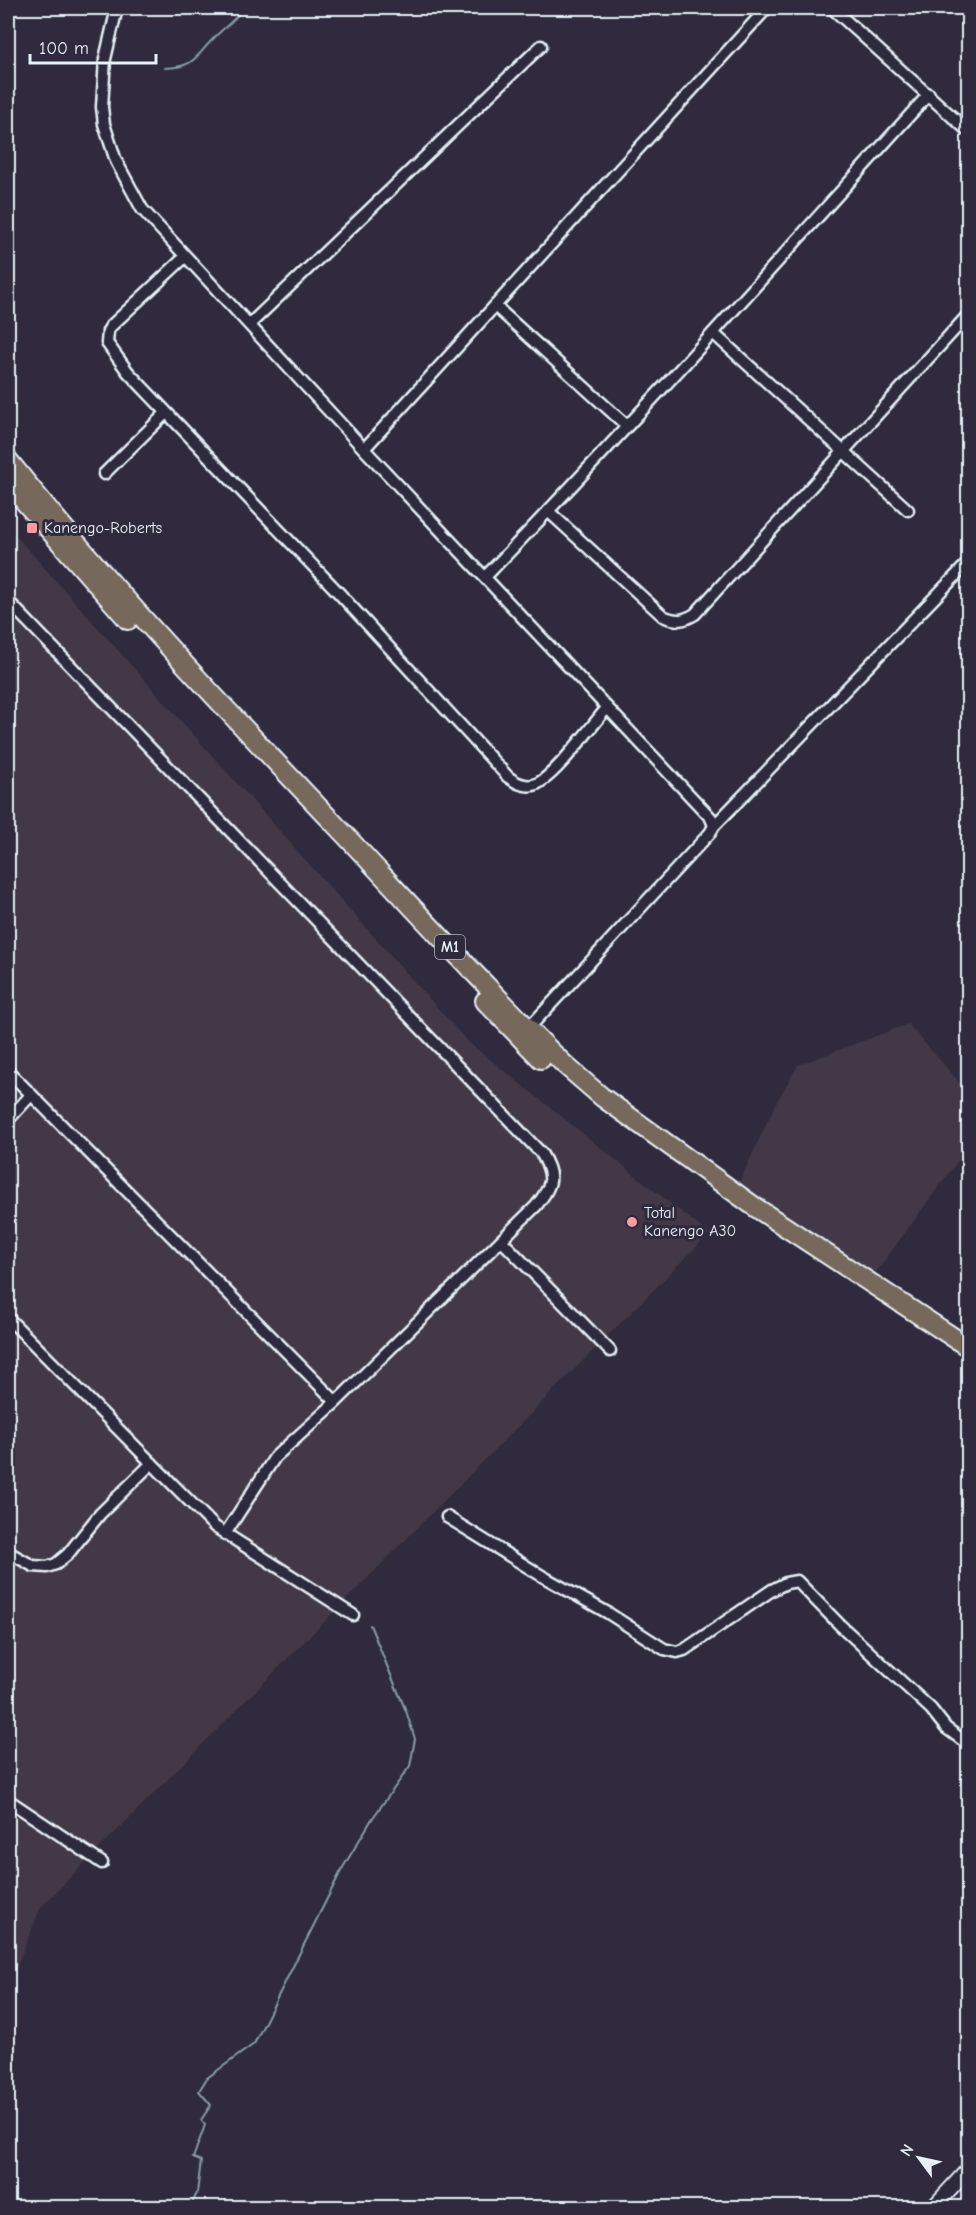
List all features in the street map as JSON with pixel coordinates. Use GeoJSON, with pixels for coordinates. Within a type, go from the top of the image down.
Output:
{"type":"FeatureCollection","features":[{"type":"Feature","properties":{"kind":"highway","name":"M1"},"geometry":{"type":"LineString","coordinates":[[8,460],[62,528],[188,669],[524,1033],[554,1072],[629,1131],[748,1215],[969,1361]]}},
{"type":"Feature","properties":{"kind":"highway","name":"M1"},"geometry":{"type":"LineString","coordinates":[[8,483],[226,727],[524,1033],[582,1081],[665,1143],[765,1213],[969,1347]]}},
{"type":"Feature","properties":{"kind":"street"},"geometry":{"type":"LineString","coordinates":[[117,8],[108,41],[102,106],[108,139],[116,161],[142,209],[364,449],[705,810],[714,826]]}},
{"type":"Feature","properties":{"kind":"street"},"geometry":{"type":"LineString","coordinates":[[364,449],[767,8]]}},
{"type":"Feature","properties":{"kind":"street"},"geometry":{"type":"LineString","coordinates":[[832,8],[969,131]]}},
{"type":"Feature","properties":{"kind":"street"},"geometry":{"type":"LineString","coordinates":[[249,324],[542,45]]}},
{"type":"Feature","properties":{"kind":"street"},"geometry":{"type":"LineString","coordinates":[[484,577],[713,333],[929,94]]}},
{"type":"Feature","properties":{"kind":"street"},"geometry":{"type":"LineString","coordinates":[[185,257],[108,331],[107,343],[128,372],[166,413],[338,592],[516,783],[532,786],[548,778],[607,708]]}},
{"type":"Feature","properties":{"kind":"street"},"geometry":{"type":"LineString","coordinates":[[495,306],[627,426]]}},
{"type":"Feature","properties":{"kind":"street"},"geometry":{"type":"LineString","coordinates":[[548,511],[663,616],[679,621],[695,614],[969,315]]}},
{"type":"Feature","properties":{"kind":"street"},"geometry":{"type":"LineString","coordinates":[[713,333],[908,510]]}},
{"type":"Feature","properties":{"kind":"street"},"geometry":{"type":"LineString","coordinates":[[104,474],[166,413]]}},
{"type":"Feature","properties":{"kind":"street"},"geometry":{"type":"LineString","coordinates":[[524,1033],[710,834],[714,826],[969,563]]}},
{"type":"Feature","properties":{"kind":"street"},"geometry":{"type":"LineString","coordinates":[[8,601],[541,1153],[551,1171],[545,1195],[336,1402],[275,1457],[225,1534]]}},
{"type":"Feature","properties":{"kind":"street"},"geometry":{"type":"LineString","coordinates":[[8,1071],[336,1402]]}},
{"type":"Feature","properties":{"kind":"street"},"geometry":{"type":"LineString","coordinates":[[8,1120],[31,1095]]}},
{"type":"Feature","properties":{"kind":"street"},"geometry":{"type":"LineString","coordinates":[[501,1240],[610,1351]]}},
{"type":"Feature","properties":{"kind":"street"},"geometry":{"type":"LineString","coordinates":[[8,1317],[215,1527],[353,1615]]}},
{"type":"Feature","properties":{"kind":"street"},"geometry":{"type":"LineString","coordinates":[[8,1552],[33,1566],[47,1567],[56,1564],[68,1554],[100,1514],[152,1463]]}},
{"type":"Feature","properties":{"kind":"street"},"geometry":{"type":"LineString","coordinates":[[447,1517],[670,1651],[684,1650],[772,1590],[797,1581],[840,1625],[931,1709],[946,1728],[969,1744]]}},
{"type":"Feature","properties":{"kind":"street"},"geometry":{"type":"LineString","coordinates":[[8,1800],[102,1863]]}},
{"type":"Feature","properties":{"kind":"street"},"geometry":{"type":"LineString","coordinates":[[933,2208],[969,2170]]}},
{"type":"Feature","properties":{"kind":"shaded area"},"geometry":{"type":"Polygon","coordinates":[[[8,527],[468,1042],[709,1234],[41,1907],[8,1988],[8,527]]]}},
{"type":"Feature","properties":{"kind":"shaded area"},"geometry":{"type":"Polygon","coordinates":[[[908,1024],[968,1092],[965,1151],[871,1279],[736,1189],[776,1103],[798,1065],[908,1024]]]}},
{"type":"Feature","properties":{"kind":"waterway"},"geometry":{"type":"LineString","coordinates":[[165,68],[183,66],[194,60],[237,17],[243,8]]}},
{"type":"Feature","properties":{"kind":"waterway"},"geometry":{"type":"LineString","coordinates":[[190,2208],[197,2193],[201,2161],[193,2158],[205,2125],[201,2120],[211,2105],[199,2091],[207,2078],[254,2044],[342,1869],[372,1819],[410,1766],[415,1739],[406,1711],[370,1625]]}},
{"type":"Feature","properties":{"kind":"place","name":"Kanengo-Roberts"},"geometry":{"type":"Point","coordinates":[32,528]}},
{"type":"Feature","properties":{"kind":"place","name":"Total Kanengo A30"},"geometry":{"type":"Point","coordinates":[632,1222]}}]}
